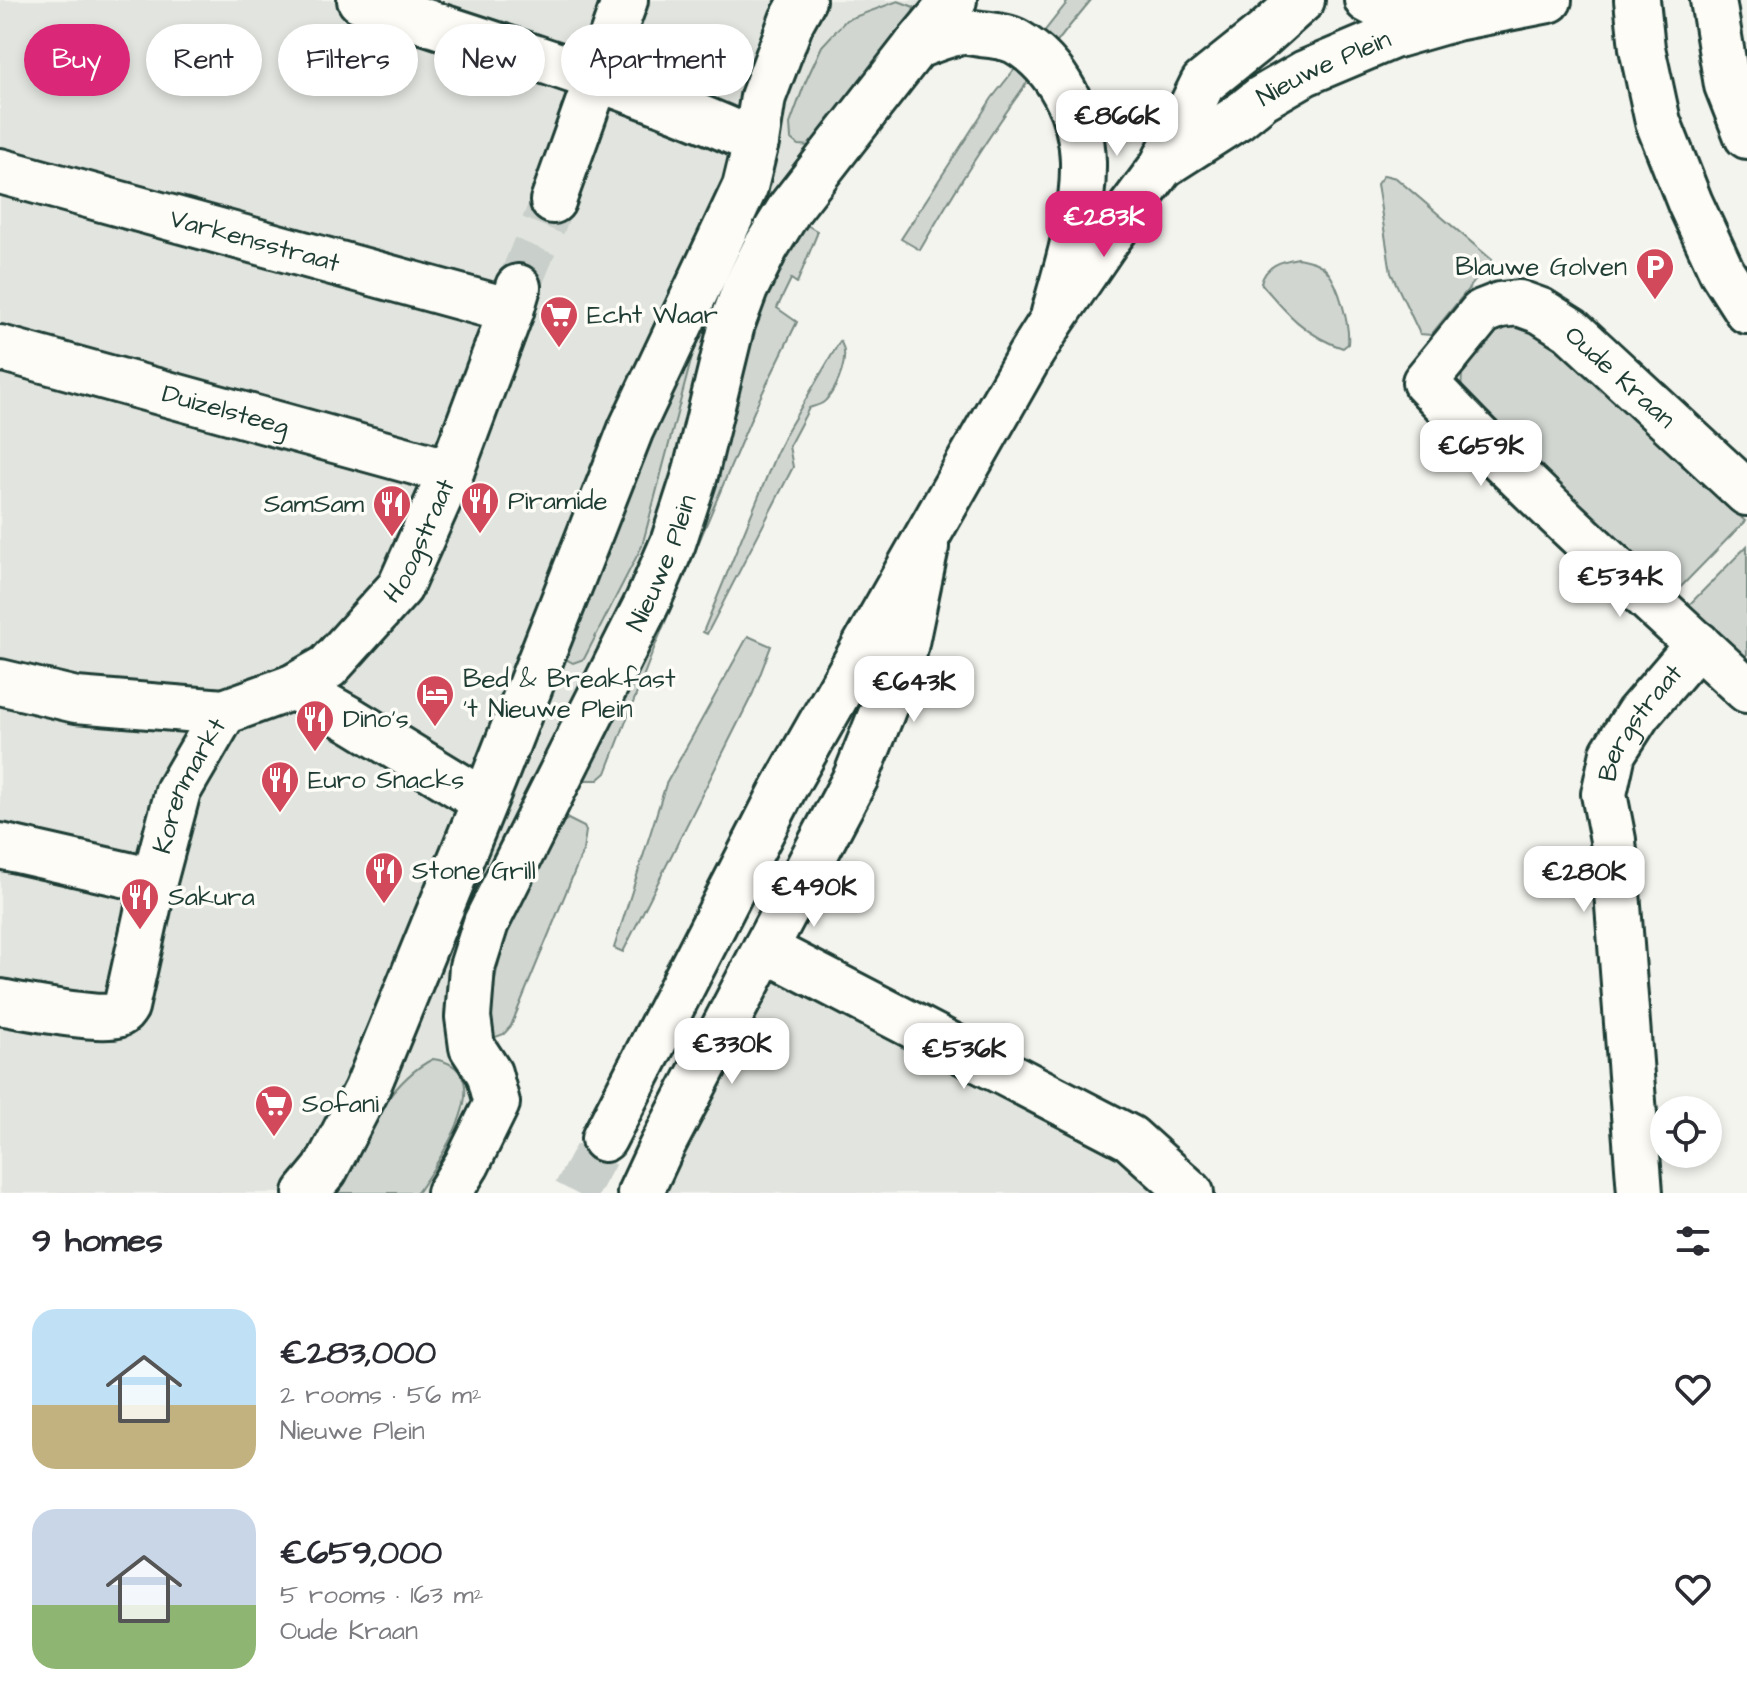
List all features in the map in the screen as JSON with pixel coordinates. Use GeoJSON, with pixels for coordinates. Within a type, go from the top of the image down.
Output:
{"type":"FeatureCollection","features":[{"type":"Feature","properties":{"kind":"street"},"geometry":{"type":"LineString","coordinates":[[360,0],[561,67]]}},
{"type":"Feature","properties":{"kind":"street"},"geometry":{"type":"LineString","coordinates":[[616,24],[625,0]]}},
{"type":"Feature","properties":{"kind":"street"},"geometry":{"type":"LineString","coordinates":[[306,1193],[325,1170],[366,1091],[494,778],[631,429],[745,187],[763,97],[792,20],[803,0]]}},
{"type":"Feature","properties":{"kind":"street","name":"Nieuwe Plein"},"geometry":{"type":"LineString","coordinates":[[449,1193],[497,1103],[489,1073],[472,1047],[468,1017],[472,967],[486,923],[648,601],[673,543],[695,475],[732,324],[745,289],[790,208],[954,0]]}},
{"type":"Feature","properties":{"kind":"street","name":"Nieuwe Plein"},"geometry":{"type":"LineString","coordinates":[[604,1139],[784,788],[1029,357],[1107,240],[1162,166],[1203,83],[1302,0]]}},
{"type":"Feature","properties":{"kind":"street"},"geometry":{"type":"LineString","coordinates":[[1367,0],[1382,8],[1456,18]]}},
{"type":"Feature","properties":{"kind":"street","name":"Nieuwe Plein"},"geometry":{"type":"LineString","coordinates":[[1162,166],[1237,118],[1262,98],[1305,73],[1393,36],[1456,18],[1549,0]]}},
{"type":"Feature","properties":{"kind":"street"},"geometry":{"type":"LineString","coordinates":[[1637,0],[1642,48],[1658,122],[1696,217],[1722,272],[1747,311]]}},
{"type":"Feature","properties":{"kind":"street"},"geometry":{"type":"LineString","coordinates":[[1713,0],[1727,85],[1747,136]]}},
{"type":"Feature","properties":{"kind":"street"},"geometry":{"type":"LineString","coordinates":[[916,46],[958,32],[1015,40],[1042,60],[1068,99],[1080,132],[1083,161],[1081,199],[1071,253],[1053,319]]}},
{"type":"Feature","properties":{"kind":"street"},"geometry":{"type":"LineString","coordinates":[[553,201],[590,96]]}},
{"type":"Feature","properties":{"kind":"street"},"geometry":{"type":"LineString","coordinates":[[643,96],[711,121],[756,142]]}},
{"type":"Feature","properties":{"kind":"street","name":"Varkensstraat"},"geometry":{"type":"LineString","coordinates":[[0,171],[514,299]]}},
{"type":"Feature","properties":{"kind":"street","name":"Hoogstraat"},"geometry":{"type":"LineString","coordinates":[[224,712],[293,687],[328,667],[400,587],[451,472],[514,299]]}},
{"type":"Feature","properties":{"kind":"street","name":"Oude Kraan"},"geometry":{"type":"LineString","coordinates":[[1747,493],[1571,330],[1541,311],[1519,303],[1500,305],[1482,312],[1425,382],[1475,435],[1747,690]]}},
{"type":"Feature","properties":{"kind":"street","name":"Duizelsteeg"},"geometry":{"type":"LineString","coordinates":[[0,348],[451,472]]}},
{"type":"Feature","properties":{"kind":"street","name":"Nieuwe Plein"},"geometry":{"type":"LineString","coordinates":[[640,1193],[856,777],[902,662],[928,536]]}},
{"type":"Feature","properties":{"kind":"street","name":"Bergstraat"},"geometry":{"type":"LineString","coordinates":[[1640,1193],[1613,840],[1604,794],[1613,753],[1638,714],[1698,644]]}},
{"type":"Feature","properties":{"kind":"street","name":"Korenmarkt"},"geometry":{"type":"LineString","coordinates":[[0,682],[76,700],[224,712],[178,791],[154,881],[0,846]]}},
{"type":"Feature","properties":{"kind":"street"},"geometry":{"type":"LineString","coordinates":[[293,687],[484,801]]}},
{"type":"Feature","properties":{"kind":"street"},"geometry":{"type":"LineString","coordinates":[[0,1002],[95,1016],[122,1013],[126,1007],[154,881]]}},
{"type":"Feature","properties":{"kind":"street"},"geometry":{"type":"LineString","coordinates":[[765,949],[1130,1138],[1191,1193]]}},
{"type":"Feature","properties":{"kind":"shaded area"},"geometry":{"type":"Polygon","coordinates":[[[0,0],[932,0],[819,146],[622,613],[532,782],[486,880],[461,1057],[476,1104],[430,1193],[0,1193],[0,0]]]}},
{"type":"Feature","properties":{"kind":"shaded area"},"geometry":{"type":"Polygon","coordinates":[[[1069,0],[1091,0],[1000,121],[920,250],[901,239],[992,98],[1069,0]]]}},
{"type":"Feature","properties":{"kind":"shaded area"},"geometry":{"type":"Polygon","coordinates":[[[898,1],[914,7],[910,29],[812,146],[798,145],[791,139],[790,124],[822,46],[846,20],[898,1]]]}},
{"type":"Feature","properties":{"kind":"shaded area"},"geometry":{"type":"Polygon","coordinates":[[[1384,175],[1396,178],[1492,260],[1431,335],[1420,334],[1391,273],[1377,184],[1384,175]]]}},
{"type":"Feature","properties":{"kind":"shaded area"},"geometry":{"type":"Polygon","coordinates":[[[805,224],[817,234],[797,283],[791,279],[777,308],[797,322],[758,402],[655,646],[606,773],[598,780],[586,780],[583,777],[761,308],[782,259],[805,224]]]}},
{"type":"Feature","properties":{"kind":"shaded area"},"geometry":{"type":"Polygon","coordinates":[[[1298,258],[1320,265],[1336,286],[1347,327],[1348,344],[1343,348],[1307,330],[1261,283],[1266,272],[1275,265],[1298,258]]]}},
{"type":"Feature","properties":{"kind":"shaded area"},"geometry":{"type":"Polygon","coordinates":[[[702,319],[642,546],[584,659],[573,663],[564,658],[585,585],[702,319]]]}},
{"type":"Feature","properties":{"kind":"shaded area"},"geometry":{"type":"Polygon","coordinates":[[[1520,325],[1538,333],[1668,447],[1745,521],[1670,598],[1461,394],[1462,372],[1472,352],[1493,332],[1520,325]]]}},
{"type":"Feature","properties":{"kind":"shaded area"},"geometry":{"type":"Polygon","coordinates":[[[840,341],[844,363],[839,380],[824,402],[809,408],[789,446],[793,467],[707,634],[703,632],[776,454],[840,341]]]}},
{"type":"Feature","properties":{"kind":"shaded area"},"geometry":{"type":"Polygon","coordinates":[[[1747,546],[1747,670],[1684,610],[1747,546]]]}},
{"type":"Feature","properties":{"kind":"shaded area"},"geometry":{"type":"Polygon","coordinates":[[[748,636],[771,646],[753,693],[623,952],[614,948],[666,784],[748,636]]]}},
{"type":"Feature","properties":{"kind":"shaded area"},"geometry":{"type":"Polygon","coordinates":[[[568,819],[586,831],[583,851],[511,1026],[504,1034],[493,1038],[489,1018],[491,995],[524,878],[555,828],[568,819]]]}},
{"type":"Feature","properties":{"kind":"shaded area"},"geometry":{"type":"Polygon","coordinates":[[[789,981],[1114,1150],[1163,1193],[662,1193],[763,994],[775,983],[789,981]]]}},
{"type":"Feature","properties":{"kind":"shaded area"},"geometry":{"type":"Polygon","coordinates":[[[433,1059],[454,1066],[464,1080],[465,1098],[450,1140],[417,1193],[332,1193],[387,1100],[416,1069],[433,1059]]]}},
{"type":"Feature","properties":{"kind":"tunnel"},"geometry":{"type":"LineString","coordinates":[[518,287],[553,201]]}},
{"type":"Feature","properties":{"kind":"tunnel"},"geometry":{"type":"LineString","coordinates":[[575,1193],[604,1139]]}},
{"type":"Feature","properties":{"kind":"place","name":"Blauwe Golven"},"geometry":{"type":"Point","coordinates":[1655,301]}},
{"type":"Feature","properties":{"kind":"place","name":"Echt Waar"},"geometry":{"type":"Point","coordinates":[559,349]}},
{"type":"Feature","properties":{"kind":"place","name":"Piramide"},"geometry":{"type":"Point","coordinates":[480,535]}},
{"type":"Feature","properties":{"kind":"place","name":"SamSam"},"geometry":{"type":"Point","coordinates":[392,538]}},
{"type":"Feature","properties":{"kind":"place","name":"Bed & Breakfast 't Nieuwe Plein"},"geometry":{"type":"Point","coordinates":[435,728]}},
{"type":"Feature","properties":{"kind":"place","name":"Dino's"},"geometry":{"type":"Point","coordinates":[315,753]}},
{"type":"Feature","properties":{"kind":"place","name":"Euro Snacks"},"geometry":{"type":"Point","coordinates":[280,814]}},
{"type":"Feature","properties":{"kind":"place","name":"Stone Grill"},"geometry":{"type":"Point","coordinates":[384,905]}},
{"type":"Feature","properties":{"kind":"place","name":"Sakura"},"geometry":{"type":"Point","coordinates":[140,931]}},
{"type":"Feature","properties":{"kind":"place","name":"Sofani"},"geometry":{"type":"Point","coordinates":[274,1138]}}]}
